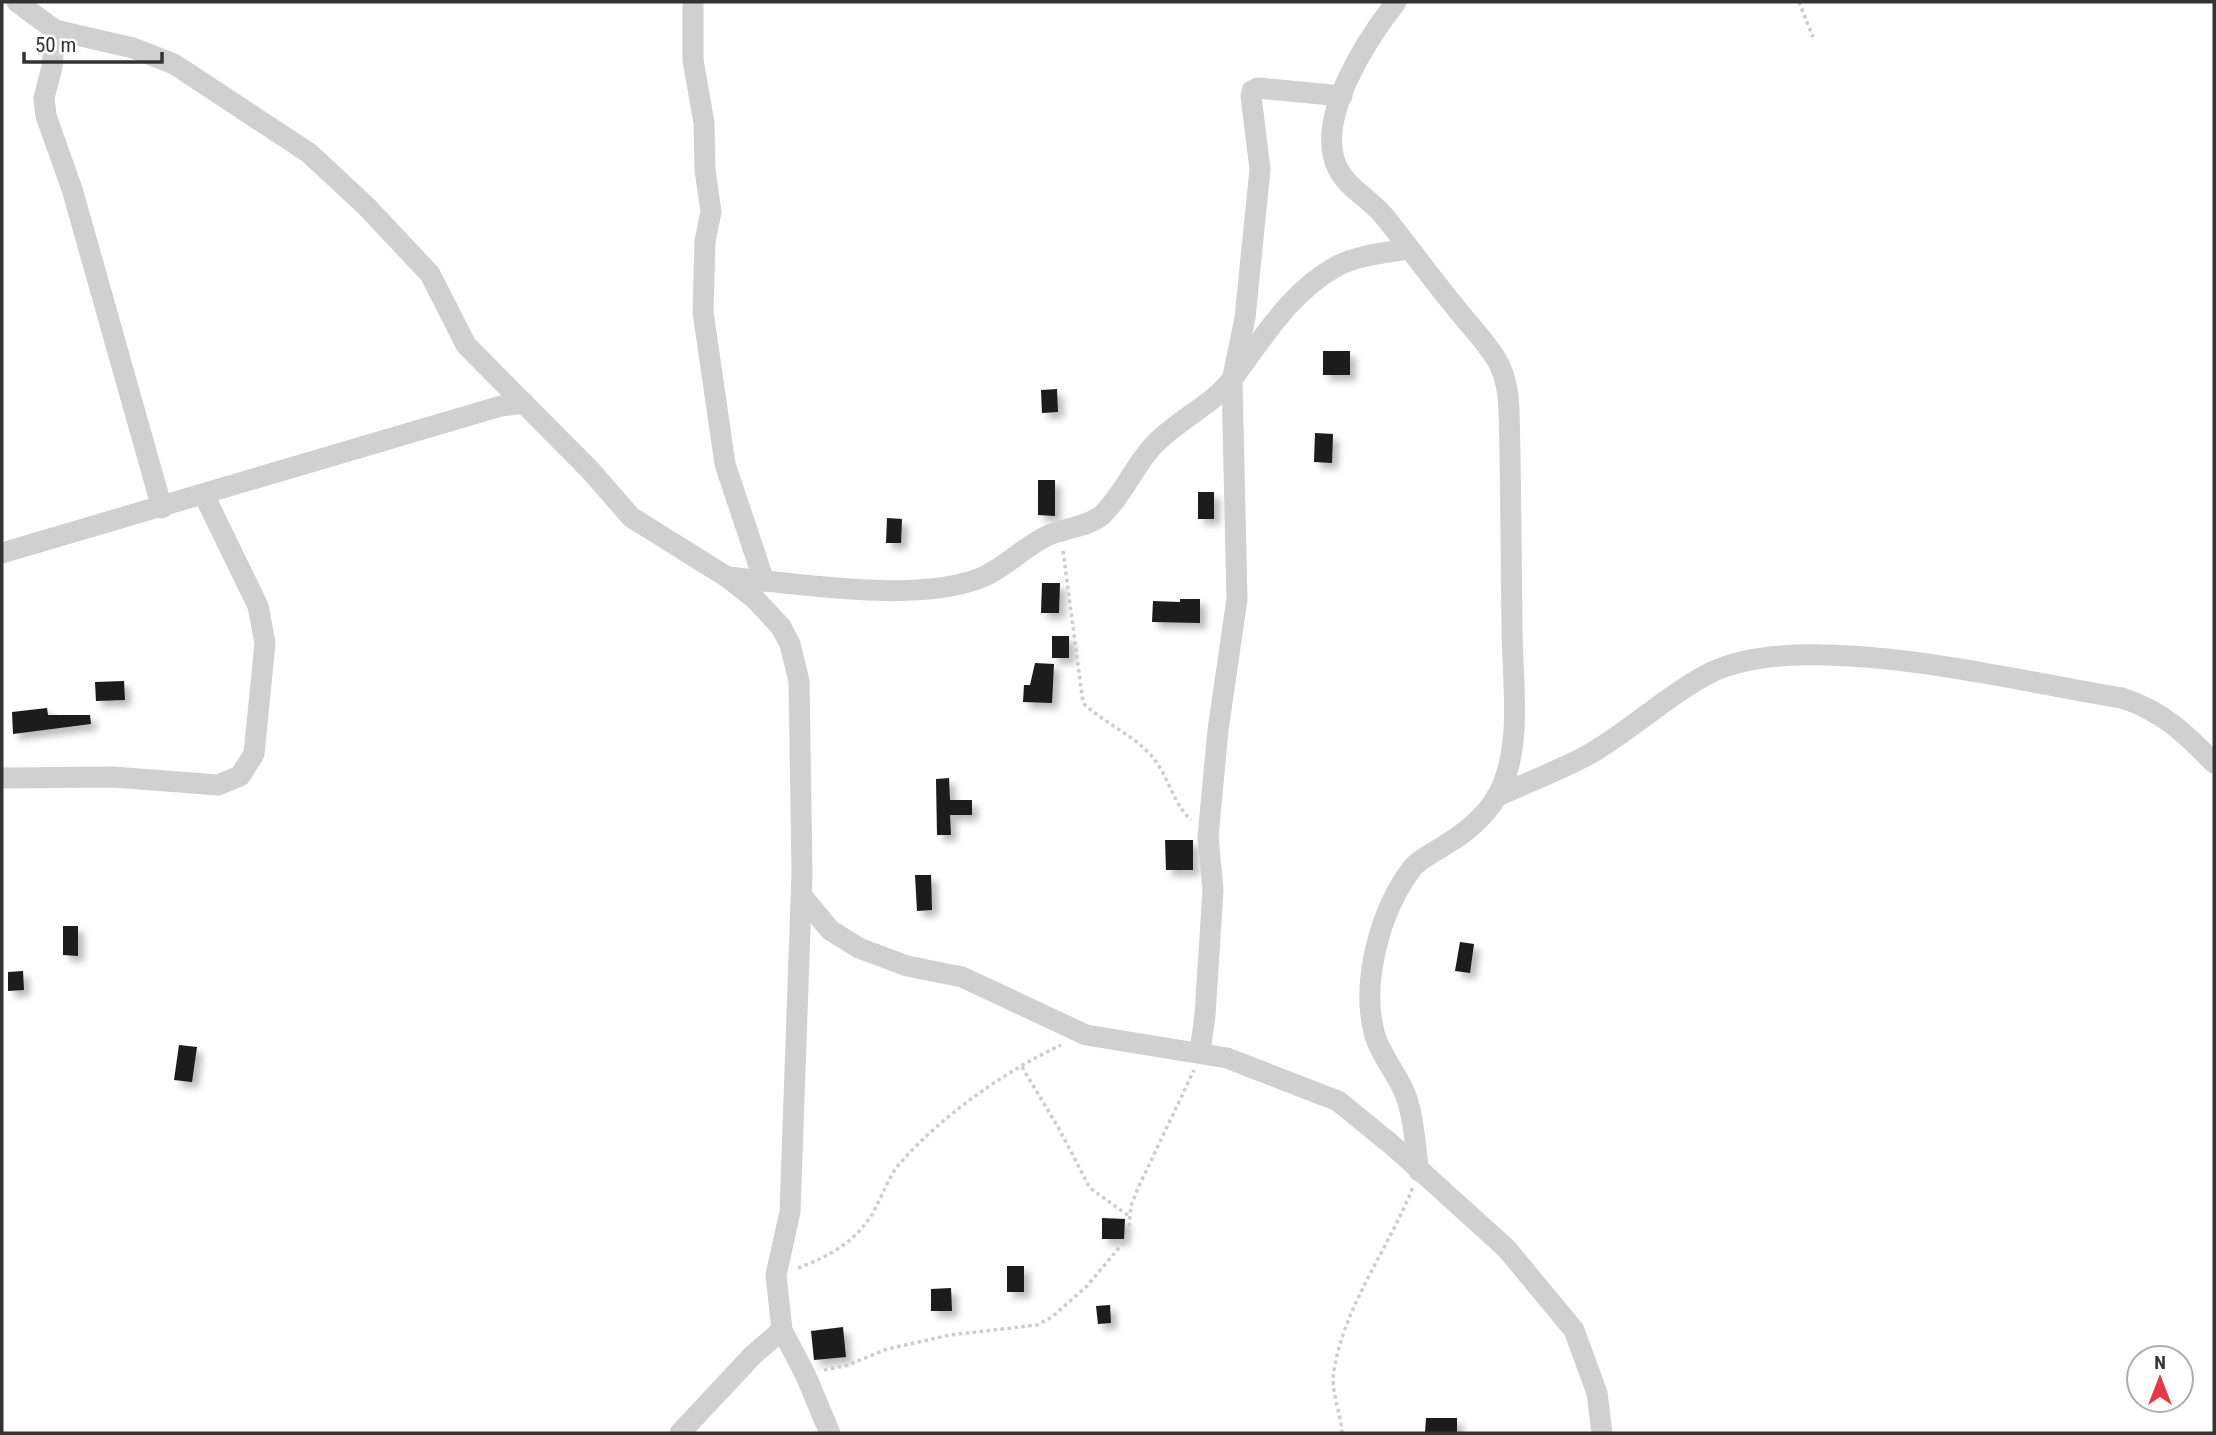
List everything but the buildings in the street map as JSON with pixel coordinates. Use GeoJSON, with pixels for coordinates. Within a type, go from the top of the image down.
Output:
{"type":"FeatureCollection","features":[{"type":"Feature","properties":{"kind":"street"},"geometry":{"type":"LineString","coordinates":[[17,2],[55,30],[133,48],[174,64],[309,153],[366,206],[430,274],[466,345],[631,517],[727,577],[755,599],[781,627],[795,659],[799,681],[802,896],[790,1212],[776,1275],[782,1330],[805,1374],[830,1433]]}},
{"type":"Feature","properties":{"kind":"street"},"geometry":{"type":"LineString","coordinates":[[693,2],[693,60],[702,111],[705,170],[711,212],[705,241],[704,312],[725,464],[764,580]]}},
{"type":"Feature","properties":{"kind":"street"},"geometry":{"type":"LineString","coordinates":[[1396,2],[1362,49],[1342,96],[1333,134],[1339,170],[1378,209],[1494,352],[1503,368],[1507,388],[1514,688],[1510,756],[1491,807],[1457,838],[1415,864],[1395,894],[1379,940],[1369,992],[1376,1036],[1406,1095],[1419,1171]]}},
{"type":"Feature","properties":{"kind":"street"},"geometry":{"type":"LineString","coordinates":[[55,30],[52,67],[44,98],[46,116],[72,189],[162,508]]}},
{"type":"Feature","properties":{"kind":"street"},"geometry":{"type":"LineString","coordinates":[[1200,1052],[1213,890],[1208,837],[1218,730],[1237,598],[1231,381],[1245,318],[1258,192],[1259,162],[1252,90],[1258,88],[1342,96]]}},
{"type":"Feature","properties":{"kind":"street"},"geometry":{"type":"LineString","coordinates":[[727,577],[879,590],[949,586],[986,576],[1014,555],[1061,531],[1099,517],[1152,447],[1231,381],[1275,321],[1315,281],[1337,266],[1354,259],[1409,249]]}},
{"type":"Feature","properties":{"kind":"street"},"geometry":{"type":"LineString","coordinates":[[2,553],[501,406],[524,403]]}},
{"type":"Feature","properties":{"kind":"street"},"geometry":{"type":"LineString","coordinates":[[2,778],[113,777],[218,785],[231,782],[247,767],[257,741],[265,634],[258,606],[204,495]]}},
{"type":"Feature","properties":{"kind":"street"},"geometry":{"type":"LineString","coordinates":[[1496,797],[1588,754],[1712,672],[1747,661],[1783,656],[1863,656],[2122,698],[2151,707],[2188,736],[2214,763]]}},
{"type":"Feature","properties":{"kind":"street"},"geometry":{"type":"LineString","coordinates":[[802,896],[830,930],[859,948],[907,965],[962,977],[1086,1035],[1227,1058],[1338,1101],[1392,1145],[1506,1248],[1574,1330],[1597,1393],[1602,1433]]}},
{"type":"Feature","properties":{"kind":"street"},"geometry":{"type":"LineString","coordinates":[[680,1433],[753,1355],[782,1330]]}},
{"type":"Feature","properties":{"kind":"path"},"geometry":{"type":"LineString","coordinates":[[1799,2],[1813,37]]}},
{"type":"Feature","properties":{"kind":"path"},"geometry":{"type":"LineString","coordinates":[[1061,531],[1083,704],[1148,752],[1160,768],[1178,808],[1208,837]]}},
{"type":"Feature","properties":{"kind":"path"},"geometry":{"type":"LineString","coordinates":[[776,1275],[824,1259],[852,1240],[874,1210],[900,1163],[939,1125],[1041,1054],[1086,1035]]}},
{"type":"Feature","properties":{"kind":"path"},"geometry":{"type":"LineString","coordinates":[[805,1374],[848,1365],[887,1349],[942,1336],[1037,1325],[1052,1317],[1087,1286],[1128,1237],[1138,1188],[1182,1098],[1200,1052]]}},
{"type":"Feature","properties":{"kind":"path"},"geometry":{"type":"LineString","coordinates":[[1022,1068],[1058,1127],[1090,1188],[1130,1217]]}},
{"type":"Feature","properties":{"kind":"path"},"geometry":{"type":"LineString","coordinates":[[1342,1433],[1334,1370],[1366,1284],[1402,1214],[1419,1171]]}}]}
